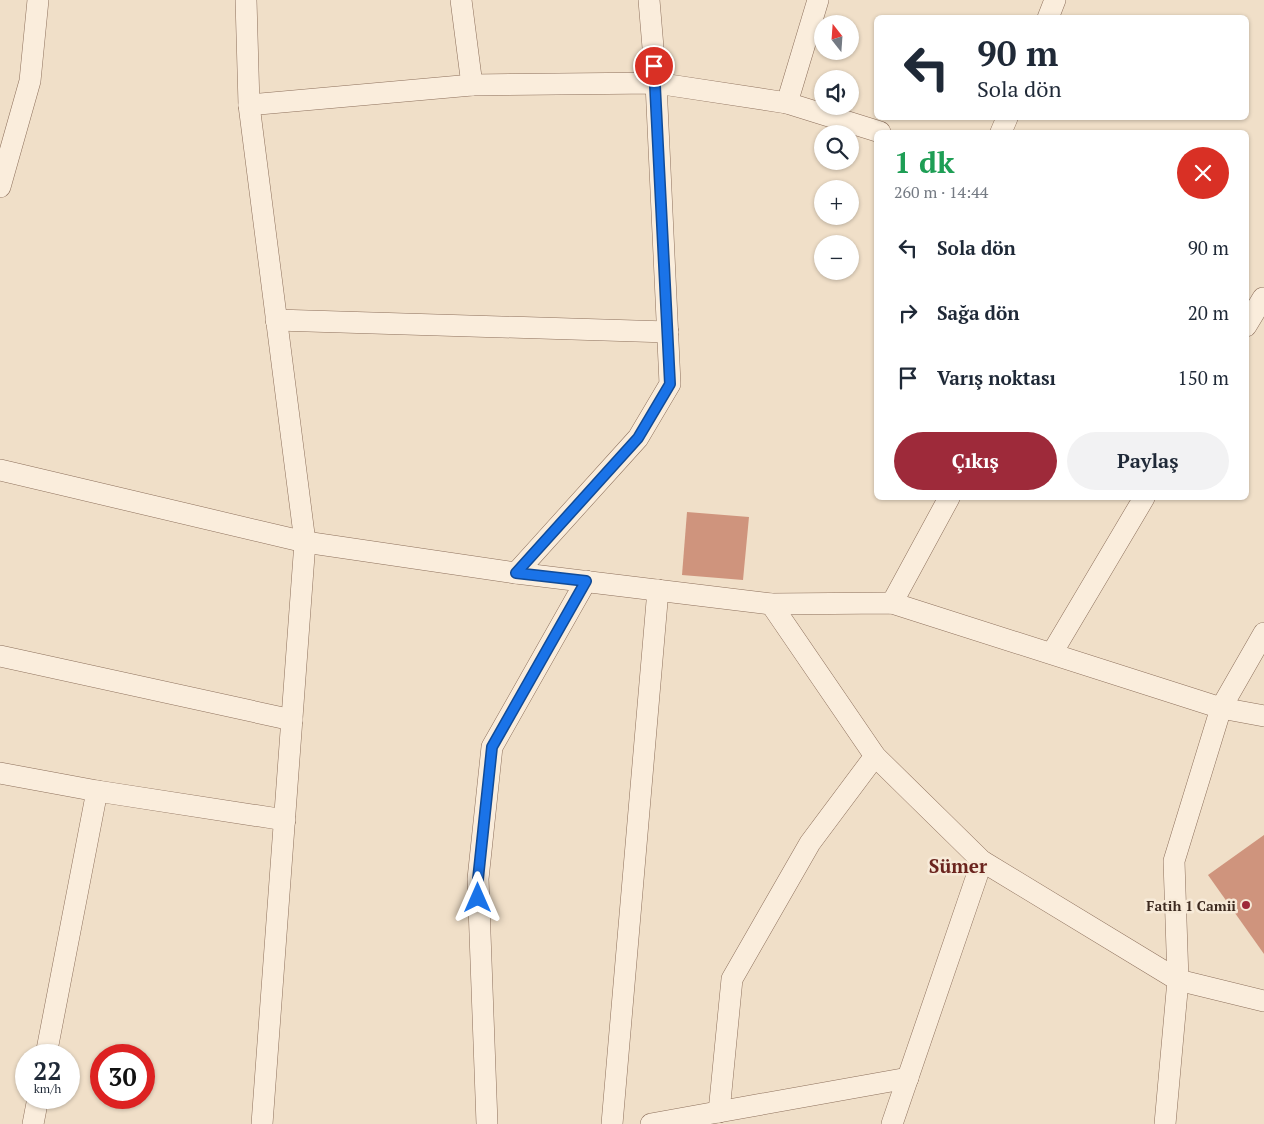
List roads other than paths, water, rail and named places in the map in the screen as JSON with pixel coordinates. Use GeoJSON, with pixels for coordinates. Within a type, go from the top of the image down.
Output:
{"type":"FeatureCollection","features":[{"type":"Feature","properties":{"kind":"street"},"geometry":{"type":"LineString","coordinates":[[0,187],[30,81],[38,0]]}},
{"type":"Feature","properties":{"kind":"street"},"geometry":{"type":"LineString","coordinates":[[246,0],[249,105],[305,542],[262,1124]]}},
{"type":"Feature","properties":{"kind":"street"},"geometry":{"type":"LineString","coordinates":[[461,0],[472,85]]}},
{"type":"Feature","properties":{"kind":"street"},"geometry":{"type":"LineString","coordinates":[[516,573],[638,438],[670,384],[656,83],[649,0]]}},
{"type":"Feature","properties":{"kind":"street"},"geometry":{"type":"LineString","coordinates":[[788,104],[818,0]]}},
{"type":"Feature","properties":{"kind":"street"},"geometry":{"type":"LineString","coordinates":[[1049,15],[1055,0]]}},
{"type":"Feature","properties":{"kind":"street"},"geometry":{"type":"LineString","coordinates":[[249,105],[472,85],[656,83],[788,104],[874,130]]}},
{"type":"Feature","properties":{"kind":"street"},"geometry":{"type":"LineString","coordinates":[[1249,318],[1258,296]]}},
{"type":"Feature","properties":{"kind":"street"},"geometry":{"type":"LineString","coordinates":[[276,320],[668,332]]}},
{"type":"Feature","properties":{"kind":"street"},"geometry":{"type":"LineString","coordinates":[[0,470],[305,542],[516,573],[771,604],[892,603],[1220,708],[1264,716]]}},
{"type":"Feature","properties":{"kind":"street"},"geometry":{"type":"LineString","coordinates":[[892,603],[947,500]]}},
{"type":"Feature","properties":{"kind":"street"},"geometry":{"type":"LineString","coordinates":[[1052,653],[1143,500]]}},
{"type":"Feature","properties":{"kind":"street"},"geometry":{"type":"LineString","coordinates":[[487,1124],[478,879],[492,747],[586,581]]}},
{"type":"Feature","properties":{"kind":"street"},"geometry":{"type":"LineString","coordinates":[[612,1124],[658,590]]}},
{"type":"Feature","properties":{"kind":"street"},"geometry":{"type":"LineString","coordinates":[[771,604],[874,756],[982,861],[1178,980],[1264,1001]]}},
{"type":"Feature","properties":{"kind":"street"},"geometry":{"type":"LineString","coordinates":[[1165,1124],[1178,980],[1174,861],[1220,708],[1264,633]]}},
{"type":"Feature","properties":{"kind":"street"},"geometry":{"type":"LineString","coordinates":[[0,656],[292,720]]}},
{"type":"Feature","properties":{"kind":"street"},"geometry":{"type":"LineString","coordinates":[[719,1112],[732,978],[810,843],[874,756]]}},
{"type":"Feature","properties":{"kind":"street"},"geometry":{"type":"LineString","coordinates":[[0,773],[97,791],[285,820]]}},
{"type":"Feature","properties":{"kind":"street"},"geometry":{"type":"LineString","coordinates":[[48,1044],[97,791]]}},
{"type":"Feature","properties":{"kind":"street"},"geometry":{"type":"LineString","coordinates":[[892,1124],[982,861]]}},
{"type":"Feature","properties":{"kind":"street"},"geometry":{"type":"LineString","coordinates":[[650,1124],[908,1078]]}},
{"type":"Feature","properties":{"kind":"street"},"geometry":{"type":"LineString","coordinates":[[33,1124],[36,1109]]}},
{"type":"Feature","properties":{"kind":"place","name":"Fatih 1 Camii"},"geometry":{"type":"Point","coordinates":[1246,905]}},
{"type":"Feature","properties":{"kind":"district","name":"Sümer"},"geometry":{"type":"Point","coordinates":[958,865]}}]}
